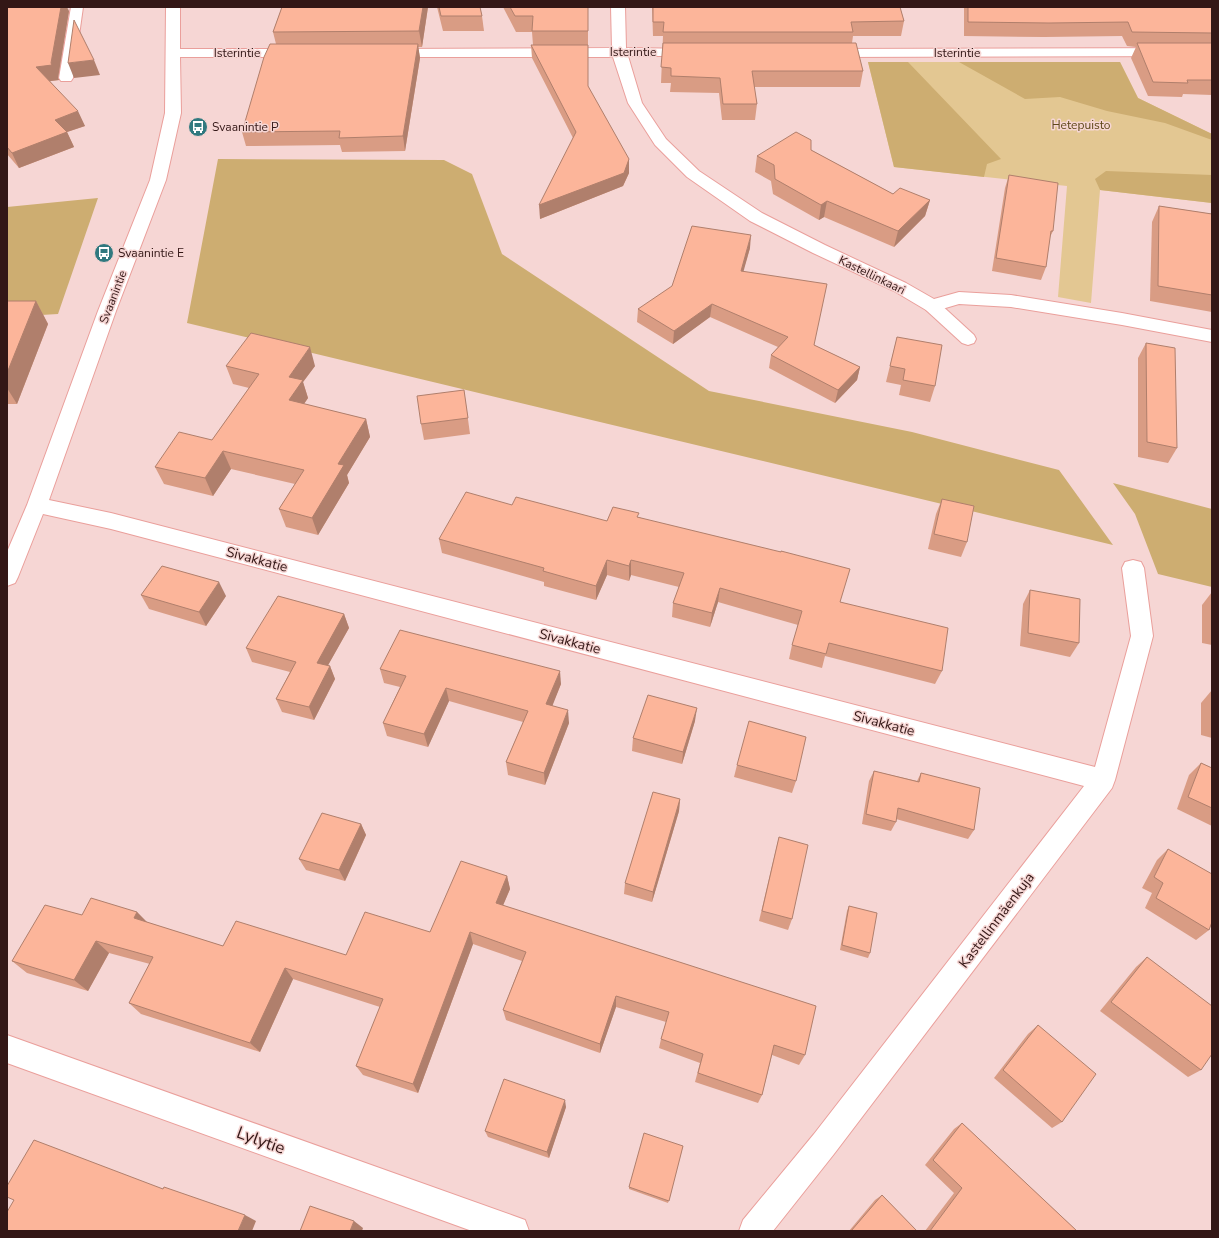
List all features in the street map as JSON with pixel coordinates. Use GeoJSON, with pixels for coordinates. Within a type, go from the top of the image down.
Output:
{"type":"FeatureCollection","features":[{"type":"Feature","properties":{"kind":"street","name":"Svaanintie"},"geometry":{"type":"LineString","coordinates":[[7,577],[37,506],[107,311],[158,180],[173,113],[173,7]]}},
{"type":"Feature","properties":{"kind":"street","name":"Kastellinkaari"},"geometry":{"type":"LineString","coordinates":[[618,7],[619,52],[635,103],[660,142],[693,174],[756,217],[819,249],[900,287],[932,306]]}},
{"type":"Feature","properties":{"kind":"street","name":"Isterintie"},"geometry":{"type":"LineString","coordinates":[[375,53],[705,52]]}},
{"type":"Feature","properties":{"kind":"street","name":"Isterintie"},"geometry":{"type":"LineString","coordinates":[[816,53],[1212,52]]}},
{"type":"Feature","properties":{"kind":"street","name":"Isterintie"},"geometry":{"type":"LineString","coordinates":[[174,53],[312,53]]}},
{"type":"Feature","properties":{"kind":"street"},"geometry":{"type":"LineString","coordinates":[[932,306],[959,298],[1011,301],[1122,319],[1212,336]]}},
{"type":"Feature","properties":{"kind":"street","name":"Sivakkatie"},"geometry":{"type":"LineString","coordinates":[[37,506],[111,521],[1103,780]]}},
{"type":"Feature","properties":{"kind":"street","name":"Kastellinmäenkuja"},"geometry":{"type":"LineString","coordinates":[[754,1231],[824,1144],[1103,780],[1142,636],[1133,568]]}},
{"type":"Feature","properties":{"kind":"street","name":"Lylytie"},"geometry":{"type":"LineString","coordinates":[[7,1048],[514,1231]]}},
{"type":"Feature","properties":{"kind":"lane"},"geometry":{"type":"LineString","coordinates":[[66,78],[78,7]]}},
{"type":"Feature","properties":{"kind":"lane"},"geometry":{"type":"LineString","coordinates":[[932,306],[968,339]]}},
{"type":"Feature","properties":{"kind":"green space","name":"Hetepuisto"},"geometry":{"type":"Polygon","coordinates":[[[868,62],[1120,62],[1138,98],[1212,134],[1212,203],[1100,190],[1091,303],[1058,297],[1067,186],[894,167],[868,62]]]}},
{"type":"Feature","properties":{"kind":"shaded area"},"geometry":{"type":"Polygon","coordinates":[[[868,62],[908,62],[1001,159],[987,164],[984,177],[894,167],[868,62]]]}},
{"type":"Feature","properties":{"kind":"shaded area"},"geometry":{"type":"Polygon","coordinates":[[[959,62],[1120,62],[1138,98],[1212,134],[1212,140],[1165,123],[1107,111],[1060,97],[1025,99],[959,62]]]}},
{"type":"Feature","properties":{"kind":"shaded area"},"geometry":{"type":"Polygon","coordinates":[[[218,159],[444,160],[472,174],[502,254],[709,391],[912,432],[1059,470],[1113,545],[187,323],[218,159]]]}},
{"type":"Feature","properties":{"kind":"shaded area"},"geometry":{"type":"Polygon","coordinates":[[[1106,171],[1212,175],[1212,203],[1100,190],[1095,179],[1106,171]]]}},
{"type":"Feature","properties":{"kind":"shaded area"},"geometry":{"type":"Polygon","coordinates":[[[98,198],[58,314],[7,317],[7,207],[98,198]]]}},
{"type":"Feature","properties":{"kind":"shaded area"},"geometry":{"type":"Polygon","coordinates":[[[1113,483],[1212,509],[1212,587],[1158,574],[1135,514],[1113,483]]]}},
{"type":"Feature","properties":{"kind":"building"},"geometry":{"type":"Polygon","coordinates":[[[7,7],[61,7],[51,63],[52,65],[36,67],[78,111],[55,120],[67,132],[12,153],[7,147],[7,7]]]}},
{"type":"Feature","properties":{"kind":"building"},"geometry":{"type":"Polygon","coordinates":[[[282,7],[423,7],[419,31],[273,32],[282,7]]]}},
{"type":"Feature","properties":{"kind":"building"},"geometry":{"type":"Polygon","coordinates":[[[439,7],[480,7],[482,16],[441,16],[439,7]]]}},
{"type":"Feature","properties":{"kind":"building"},"geometry":{"type":"Polygon","coordinates":[[[510,7],[588,7],[588,31],[532,31],[533,16],[515,16],[510,7]]]}},
{"type":"Feature","properties":{"kind":"building"},"geometry":{"type":"Polygon","coordinates":[[[653,7],[900,7],[904,21],[851,22],[853,32],[663,32],[664,22],[653,22],[653,7]]]}},
{"type":"Feature","properties":{"kind":"building"},"geometry":{"type":"Polygon","coordinates":[[[968,7],[1212,7],[1212,33],[1132,32],[1128,22],[968,22],[968,7]]]}},
{"type":"Feature","properties":{"kind":"building"},"geometry":{"type":"Polygon","coordinates":[[[74,20],[94,60],[68,63],[74,20]]]}},
{"type":"Feature","properties":{"kind":"building"},"geometry":{"type":"Polygon","coordinates":[[[663,43],[856,43],[863,71],[752,71],[757,104],[723,104],[720,78],[671,76],[671,68],[661,67],[663,43]]]}},
{"type":"Feature","properties":{"kind":"building"},"geometry":{"type":"Polygon","coordinates":[[[1137,43],[1212,43],[1212,80],[1187,80],[1188,83],[1153,82],[1137,43]]]}},
{"type":"Feature","properties":{"kind":"building"},"geometry":{"type":"Polygon","coordinates":[[[270,44],[418,44],[403,136],[339,138],[340,131],[242,132],[264,57],[270,44]]]}},
{"type":"Feature","properties":{"kind":"building"},"geometry":{"type":"Polygon","coordinates":[[[531,45],[588,45],[588,86],[629,159],[624,173],[539,205],[576,132],[531,45]]]}},
{"type":"Feature","properties":{"kind":"building"},"geometry":{"type":"Polygon","coordinates":[[[796,132],[811,140],[811,150],[893,194],[900,188],[930,200],[898,231],[827,201],[821,205],[775,179],[774,165],[757,156],[796,132]]]}},
{"type":"Feature","properties":{"kind":"building"},"geometry":{"type":"Polygon","coordinates":[[[1009,175],[1058,183],[1053,231],[1051,231],[1046,267],[996,258],[1009,175]]]}},
{"type":"Feature","properties":{"kind":"building"},"geometry":{"type":"Polygon","coordinates":[[[1159,206],[1212,214],[1212,295],[1158,286],[1159,206]]]}},
{"type":"Feature","properties":{"kind":"building"},"geometry":{"type":"Polygon","coordinates":[[[692,226],[751,235],[741,271],[827,284],[814,345],[860,367],[838,390],[771,355],[788,337],[712,304],[674,331],[638,309],[672,286],[692,226]]]}},
{"type":"Feature","properties":{"kind":"building"},"geometry":{"type":"Polygon","coordinates":[[[7,301],[36,301],[7,373],[7,301]]]}},
{"type":"Feature","properties":{"kind":"building"},"geometry":{"type":"Polygon","coordinates":[[[251,333],[310,347],[289,377],[303,380],[289,400],[366,419],[338,464],[344,465],[312,518],[279,509],[304,470],[223,451],[205,478],[155,467],[179,432],[212,440],[259,374],[226,366],[251,333]]]}},
{"type":"Feature","properties":{"kind":"building"},"geometry":{"type":"Polygon","coordinates":[[[897,337],[942,345],[935,386],[903,380],[905,369],[890,366],[897,337]]]}},
{"type":"Feature","properties":{"kind":"building"},"geometry":{"type":"Polygon","coordinates":[[[1146,343],[1175,348],[1177,448],[1147,442],[1146,343]]]}},
{"type":"Feature","properties":{"kind":"building"},"geometry":{"type":"Polygon","coordinates":[[[464,390],[468,418],[421,424],[417,396],[464,390]]]}},
{"type":"Feature","properties":{"kind":"building"},"geometry":{"type":"Polygon","coordinates":[[[466,492],[512,505],[516,497],[607,521],[613,507],[639,513],[637,517],[850,569],[840,602],[948,628],[942,671],[829,643],[826,654],[792,645],[802,611],[720,588],[712,613],[673,603],[684,573],[631,560],[629,566],[607,560],[596,586],[543,571],[544,568],[439,539],[466,492]]]}},
{"type":"Feature","properties":{"kind":"building"},"geometry":{"type":"Polygon","coordinates":[[[942,499],[974,506],[967,542],[934,534],[942,499]]]}},
{"type":"Feature","properties":{"kind":"building"},"geometry":{"type":"Polygon","coordinates":[[[162,566],[219,582],[199,612],[141,595],[162,566]]]}},
{"type":"Feature","properties":{"kind":"building"},"geometry":{"type":"Polygon","coordinates":[[[1030,590],[1080,599],[1079,643],[1028,633],[1030,590]]]}},
{"type":"Feature","properties":{"kind":"building"},"geometry":{"type":"Polygon","coordinates":[[[278,596],[344,614],[317,663],[330,666],[309,707],[276,699],[296,662],[246,648],[278,596]]]}},
{"type":"Feature","properties":{"kind":"building"},"geometry":{"type":"Polygon","coordinates":[[[400,630],[560,671],[546,704],[568,710],[544,773],[506,762],[528,711],[446,688],[424,734],[383,723],[406,676],[380,669],[400,630]]]}},
{"type":"Feature","properties":{"kind":"building"},"geometry":{"type":"Polygon","coordinates":[[[648,695],[697,708],[683,752],[633,738],[648,695]]]}},
{"type":"Feature","properties":{"kind":"building"},"geometry":{"type":"Polygon","coordinates":[[[749,721],[806,737],[796,781],[737,765],[749,721]]]}},
{"type":"Feature","properties":{"kind":"building"},"geometry":{"type":"Polygon","coordinates":[[[1201,763],[1212,768],[1212,808],[1188,797],[1201,763]]]}},
{"type":"Feature","properties":{"kind":"building"},"geometry":{"type":"Polygon","coordinates":[[[874,771],[919,782],[921,773],[980,788],[974,830],[898,808],[896,822],[866,814],[874,771]]]}},
{"type":"Feature","properties":{"kind":"building"},"geometry":{"type":"Polygon","coordinates":[[[653,792],[680,799],[653,892],[625,883],[653,792]]]}},
{"type":"Feature","properties":{"kind":"building"},"geometry":{"type":"Polygon","coordinates":[[[322,813],[361,824],[339,870],[299,859],[322,813]]]}},
{"type":"Feature","properties":{"kind":"building"},"geometry":{"type":"Polygon","coordinates":[[[779,837],[808,845],[792,919],[762,911],[779,837]]]}},
{"type":"Feature","properties":{"kind":"building"},"geometry":{"type":"Polygon","coordinates":[[[1168,849],[1212,874],[1212,922],[1209,930],[1156,898],[1163,883],[1154,877],[1168,849]]]}},
{"type":"Feature","properties":{"kind":"building"},"geometry":{"type":"Polygon","coordinates":[[[461,861],[507,876],[496,903],[816,1006],[805,1055],[774,1045],[762,1095],[698,1073],[703,1054],[661,1039],[669,1012],[616,996],[600,1044],[503,1010],[526,952],[470,932],[413,1084],[356,1066],[383,999],[285,968],[250,1043],[129,1003],[153,957],[96,941],[74,980],[12,961],[45,905],[82,915],[91,898],[137,912],[134,918],[223,946],[236,921],[346,955],[365,912],[430,932],[461,861]]]}},
{"type":"Feature","properties":{"kind":"building"},"geometry":{"type":"Polygon","coordinates":[[[849,906],[877,913],[870,953],[842,945],[849,906]]]}},
{"type":"Feature","properties":{"kind":"building"},"geometry":{"type":"Polygon","coordinates":[[[1147,957],[1212,1006],[1212,1054],[1201,1070],[1111,1002],[1147,957]]]}},
{"type":"Feature","properties":{"kind":"building"},"geometry":{"type":"Polygon","coordinates":[[[1038,1025],[1096,1074],[1062,1122],[1003,1070],[1038,1025]]]}},
{"type":"Feature","properties":{"kind":"building"},"geometry":{"type":"Polygon","coordinates":[[[504,1079],[565,1100],[547,1152],[485,1131],[504,1079]]]}},
{"type":"Feature","properties":{"kind":"building"},"geometry":{"type":"Polygon","coordinates":[[[962,1123],[1077,1231],[930,1231],[962,1188],[933,1160],[962,1123]]]}},
{"type":"Feature","properties":{"kind":"building"},"geometry":{"type":"Polygon","coordinates":[[[644,1133],[683,1146],[669,1201],[629,1187],[644,1133]]]}},
{"type":"Feature","properties":{"kind":"building"},"geometry":{"type":"Polygon","coordinates":[[[34,1140],[163,1189],[164,1187],[245,1215],[238,1231],[7,1231],[7,1212],[14,1200],[7,1197],[7,1186],[34,1140]]]}},
{"type":"Feature","properties":{"kind":"building"},"geometry":{"type":"Polygon","coordinates":[[[882,1195],[917,1231],[851,1231],[882,1195]]]}},
{"type":"Feature","properties":{"kind":"building"},"geometry":{"type":"Polygon","coordinates":[[[310,1206],[354,1221],[350,1231],[300,1231],[310,1206]]]}},
{"type":"Feature","properties":{"kind":"place","name":"Svaanintie P"},"geometry":{"type":"Point","coordinates":[198,127]}},
{"type":"Feature","properties":{"kind":"place","name":"Svaanintie E"},"geometry":{"type":"Point","coordinates":[104,253]}}]}
